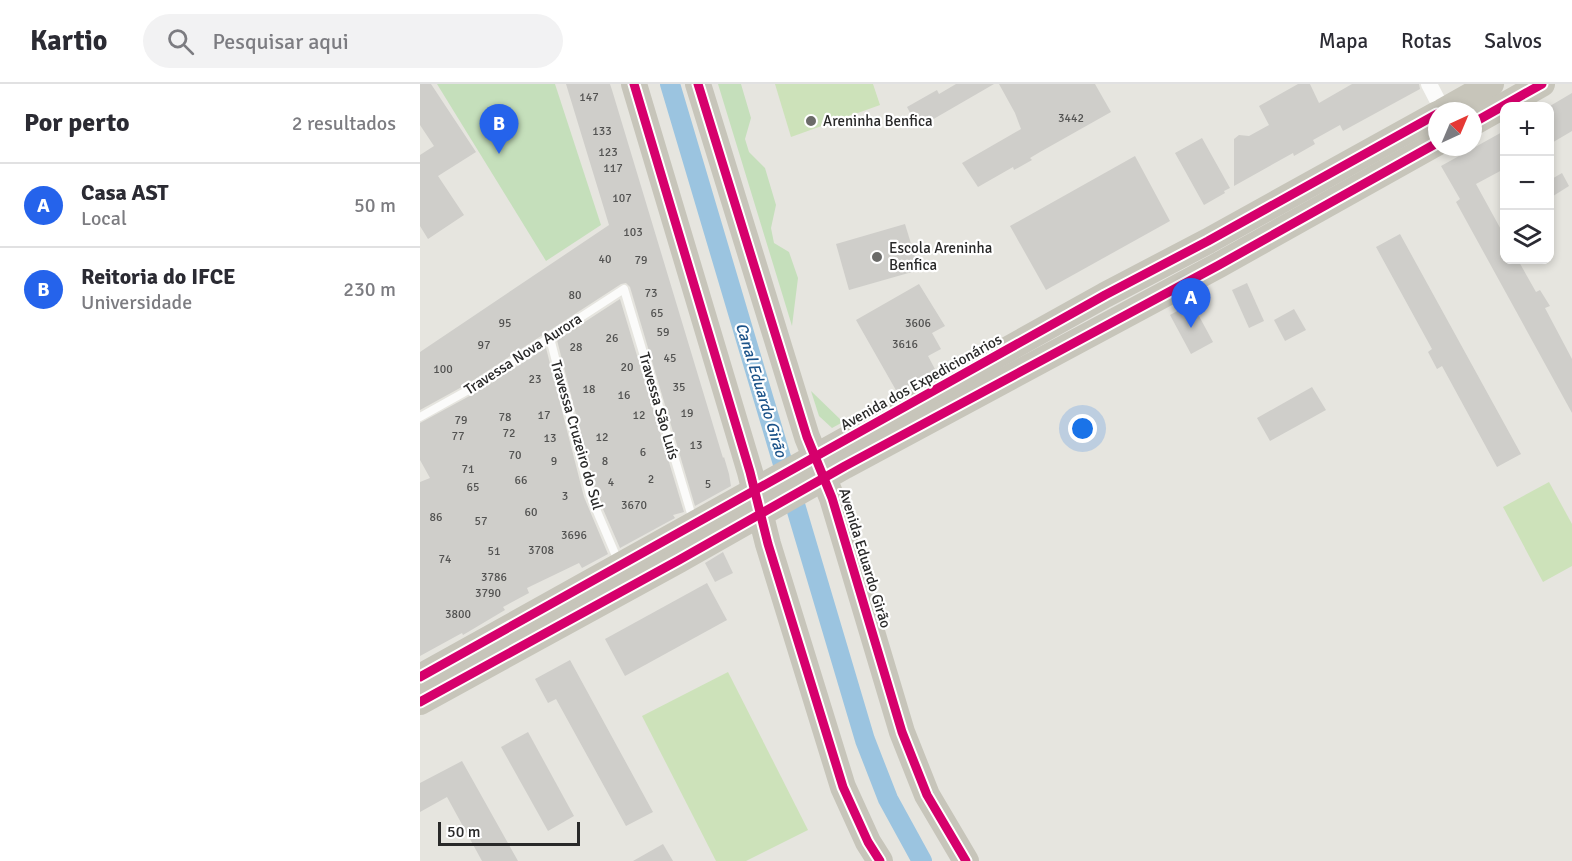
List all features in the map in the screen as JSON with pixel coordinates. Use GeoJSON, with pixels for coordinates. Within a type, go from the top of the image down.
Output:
{"type":"FeatureCollection","features":[{"type":"Feature","properties":{"kind":"main road"},"geometry":{"type":"LineString","coordinates":[[634,84],[768,497],[843,786],[868,842],[880,861]]}},
{"type":"Feature","properties":{"kind":"main road","name":"Avenida Eduardo Girão"},"geometry":{"type":"LineString","coordinates":[[698,84],[807,437],[811,472],[832,498],[902,732],[927,795],[966,861]]}},
{"type":"Feature","properties":{"kind":"main road"},"geometry":{"type":"LineString","coordinates":[[1459,102],[1491,84]]}},
{"type":"Feature","properties":{"kind":"main road"},"geometry":{"type":"LineString","coordinates":[[1482,118],[1542,84]]}},
{"type":"Feature","properties":{"kind":"main road","name":"Avenida dos Expedicionários"},"geometry":{"type":"LineString","coordinates":[[420,702],[1106,295],[1428,119]]}},
{"type":"Feature","properties":{"kind":"main road","name":"Avenida dos Expedicionários"},"geometry":{"type":"LineString","coordinates":[[811,472],[1219,264],[1428,148]]}},
{"type":"Feature","properties":{"kind":"main road"},"geometry":{"type":"LineString","coordinates":[[1208,241],[1219,264]]}},
{"type":"Feature","properties":{"kind":"main road","name":"Avenida dos Expedicionários"},"geometry":{"type":"LineString","coordinates":[[420,677],[694,524],[768,497]]}},
{"type":"Feature","properties":{"kind":"street"},"geometry":{"type":"LineString","coordinates":[[1429,84],[1438,102]]}},
{"type":"Feature","properties":{"kind":"lane","name":"Travessa Nova Aurora"},"geometry":{"type":"LineString","coordinates":[[420,417],[472,388],[624,289]]}},
{"type":"Feature","properties":{"kind":"lane","name":"Travessa São Luís"},"geometry":{"type":"LineString","coordinates":[[624,289],[694,524]]}},
{"type":"Feature","properties":{"kind":"lane","name":"Travessa Cruzeiro do Sul"},"geometry":{"type":"LineString","coordinates":[[550,338],[590,495],[620,565]]}},
{"type":"Feature","properties":{"kind":"green space"},"geometry":{"type":"Polygon","coordinates":[[[437,84],[555,84],[601,225],[546,261],[437,84]]]}},
{"type":"Feature","properties":{"kind":"green space"},"geometry":{"type":"Polygon","coordinates":[[[718,84],[741,84],[751,118],[745,139],[749,152],[765,168],[776,205],[771,228],[774,243],[789,252],[798,278],[792,326],[718,84]]]}},
{"type":"Feature","properties":{"kind":"green space","name":"Areninha Benfica"},"geometry":{"type":"Polygon","coordinates":[[[775,84],[873,84],[880,105],[791,137],[775,84]]]}},
{"type":"Feature","properties":{"kind":"green space"},"geometry":{"type":"Polygon","coordinates":[[[811,391],[843,422],[832,428],[819,416],[811,391]]]}},
{"type":"Feature","properties":{"kind":"green space"},"geometry":{"type":"Polygon","coordinates":[[[1549,482],[1572,524],[1572,566],[1543,582],[1503,507],[1549,482]]]}},
{"type":"Feature","properties":{"kind":"green space"},"geometry":{"type":"Polygon","coordinates":[[[728,672],[808,830],[746,861],[716,861],[642,716],[728,672]]]}},
{"type":"Feature","properties":{"kind":"building"},"geometry":{"type":"Polygon","coordinates":[[[420,84],[431,84],[476,152],[438,176],[464,215],[428,239],[420,226],[420,155],[434,146],[420,125],[420,84]]]}},
{"type":"Feature","properties":{"kind":"building"},"geometry":{"type":"Polygon","coordinates":[[[566,84],[610,84],[612,90],[729,474],[731,486],[695,506],[630,287],[626,283],[621,284],[469,383],[420,410],[420,352],[609,225],[566,84]]]}},
{"type":"Feature","properties":{"kind":"building"},"geometry":{"type":"Polygon","coordinates":[[[956,84],[994,84],[918,128],[907,107],[937,90],[939,94],[956,84]]]}},
{"type":"Feature","properties":{"kind":"building"},"geometry":{"type":"Polygon","coordinates":[[[999,84],[1095,84],[1111,112],[1030,158],[1032,160],[1014,170],[1013,167],[978,187],[962,163],[1021,129],[999,84]]]}},
{"type":"Feature","properties":{"kind":"building"},"geometry":{"type":"Polygon","coordinates":[[[1298,84],[1310,84],[1319,103],[1352,84],[1419,84],[1420,89],[1343,131],[1340,125],[1313,140],[1315,144],[1294,156],[1293,153],[1234,186],[1234,139],[1239,135],[1249,136],[1269,125],[1259,106],[1298,84]]]}},
{"type":"Feature","properties":{"kind":"building"},"geometry":{"type":"Polygon","coordinates":[[[1572,93],[1572,131],[1554,142],[1554,104],[1572,93]]]}},
{"type":"Feature","properties":{"kind":"building"},"geometry":{"type":"Polygon","coordinates":[[[1500,133],[1500,171],[1476,184],[1500,228],[1500,264],[1520,264],[1536,292],[1540,290],[1550,306],[1545,308],[1572,359],[1572,413],[1456,202],[1460,199],[1441,166],[1459,156],[1482,156],[1482,143],[1500,133]]]}},
{"type":"Feature","properties":{"kind":"building"},"geometry":{"type":"Polygon","coordinates":[[[1202,138],[1230,188],[1204,205],[1175,153],[1202,138]]]}},
{"type":"Feature","properties":{"kind":"building"},"geometry":{"type":"Polygon","coordinates":[[[1135,156],[1170,221],[1046,290],[1010,226],[1135,156]]]}},
{"type":"Feature","properties":{"kind":"building"},"geometry":{"type":"Polygon","coordinates":[[[1562,173],[1569,186],[1554,195],[1554,178],[1562,173]]]}},
{"type":"Feature","properties":{"kind":"building","name":"Escola Areninha Benfica"},"geometry":{"type":"Polygon","coordinates":[[[905,224],[919,270],[849,290],[836,244],[905,224]]]}},
{"type":"Feature","properties":{"kind":"building"},"geometry":{"type":"Polygon","coordinates":[[[1400,234],[1521,454],[1497,467],[1442,366],[1437,369],[1428,352],[1432,349],[1376,247],[1400,234]]]}},
{"type":"Feature","properties":{"kind":"building"},"geometry":{"type":"Polygon","coordinates":[[[1247,283],[1264,321],[1249,328],[1232,290],[1247,283]]]}},
{"type":"Feature","properties":{"kind":"building"},"geometry":{"type":"Polygon","coordinates":[[[919,284],[945,326],[932,333],[941,349],[928,356],[936,371],[897,392],[856,320],[919,284]]]}},
{"type":"Feature","properties":{"kind":"building"},"geometry":{"type":"Polygon","coordinates":[[[620,299],[684,512],[673,515],[675,518],[620,548],[596,493],[557,340],[620,299]]]}},
{"type":"Feature","properties":{"kind":"building"},"geometry":{"type":"Polygon","coordinates":[[[1192,303],[1213,342],[1191,354],[1170,315],[1192,303]]]}},
{"type":"Feature","properties":{"kind":"building"},"geometry":{"type":"Polygon","coordinates":[[[1294,309],[1306,330],[1285,341],[1274,320],[1294,309]]]}},
{"type":"Feature","properties":{"kind":"building"},"geometry":{"type":"Polygon","coordinates":[[[546,348],[584,497],[608,554],[582,568],[579,563],[527,588],[529,593],[503,607],[505,610],[463,635],[462,633],[420,656],[420,482],[430,478],[420,460],[420,423],[475,393],[546,348]]]}},
{"type":"Feature","properties":{"kind":"building"},"geometry":{"type":"Polygon","coordinates":[[[1312,387],[1326,410],[1270,441],[1257,418],[1312,387]]]}},
{"type":"Feature","properties":{"kind":"building"},"geometry":{"type":"Polygon","coordinates":[[[723,552],[733,573],[715,582],[705,563],[723,552]]]}},
{"type":"Feature","properties":{"kind":"building"},"geometry":{"type":"Polygon","coordinates":[[[707,583],[727,620],[625,676],[605,639],[707,583]]]}},
{"type":"Feature","properties":{"kind":"building"},"geometry":{"type":"Polygon","coordinates":[[[570,660],[653,812],[626,826],[556,699],[548,703],[535,679],[570,660]]]}},
{"type":"Feature","properties":{"kind":"building"},"geometry":{"type":"Polygon","coordinates":[[[528,732],[574,816],[548,831],[501,747],[528,732]]]}},
{"type":"Feature","properties":{"kind":"building"},"geometry":{"type":"Polygon","coordinates":[[[462,761],[518,861],[482,861],[447,797],[420,812],[420,783],[462,761]]]}},
{"type":"Feature","properties":{"kind":"building"},"geometry":{"type":"Polygon","coordinates":[[[663,844],[673,861],[633,861],[663,844]]]}},
{"type":"Feature","properties":{"kind":"waterway","name":"Canal Eduardo Girão"},"geometry":{"type":"LineString","coordinates":[[670,84],[865,740],[888,799],[922,861]]}},
{"type":"Feature","properties":{"kind":"cycle path"},"geometry":{"type":"LineString","coordinates":[[634,84],[750,472],[768,544],[843,787],[868,842],[880,861]]}},
{"type":"Feature","properties":{"kind":"cycle path"},"geometry":{"type":"LineString","coordinates":[[698,84],[807,437],[832,498],[902,732],[927,795],[966,861]]}},
{"type":"Feature","properties":{"kind":"cycle path"},"geometry":{"type":"LineString","coordinates":[[1482,118],[1542,84]]}},
{"type":"Feature","properties":{"kind":"cycle path"},"geometry":{"type":"LineString","coordinates":[[420,677],[1105,295],[1208,241],[1428,119]]}},
{"type":"Feature","properties":{"kind":"cycle path"},"geometry":{"type":"LineString","coordinates":[[420,702],[845,466],[1219,265],[1428,148]]}},
{"type":"Feature","properties":{"kind":"place","name":"Areninha Benfica"},"geometry":{"type":"Point","coordinates":[811,121]}},
{"type":"Feature","properties":{"kind":"place","name":"Reitoria do IFCE"},"geometry":{"type":"Point","coordinates":[499,154]}},
{"type":"Feature","properties":{"kind":"place","name":"Escola Areninha Benfica"},"geometry":{"type":"Point","coordinates":[877,257]}},
{"type":"Feature","properties":{"kind":"place","name":"Casa AST"},"geometry":{"type":"Point","coordinates":[1191,328]}}]}
